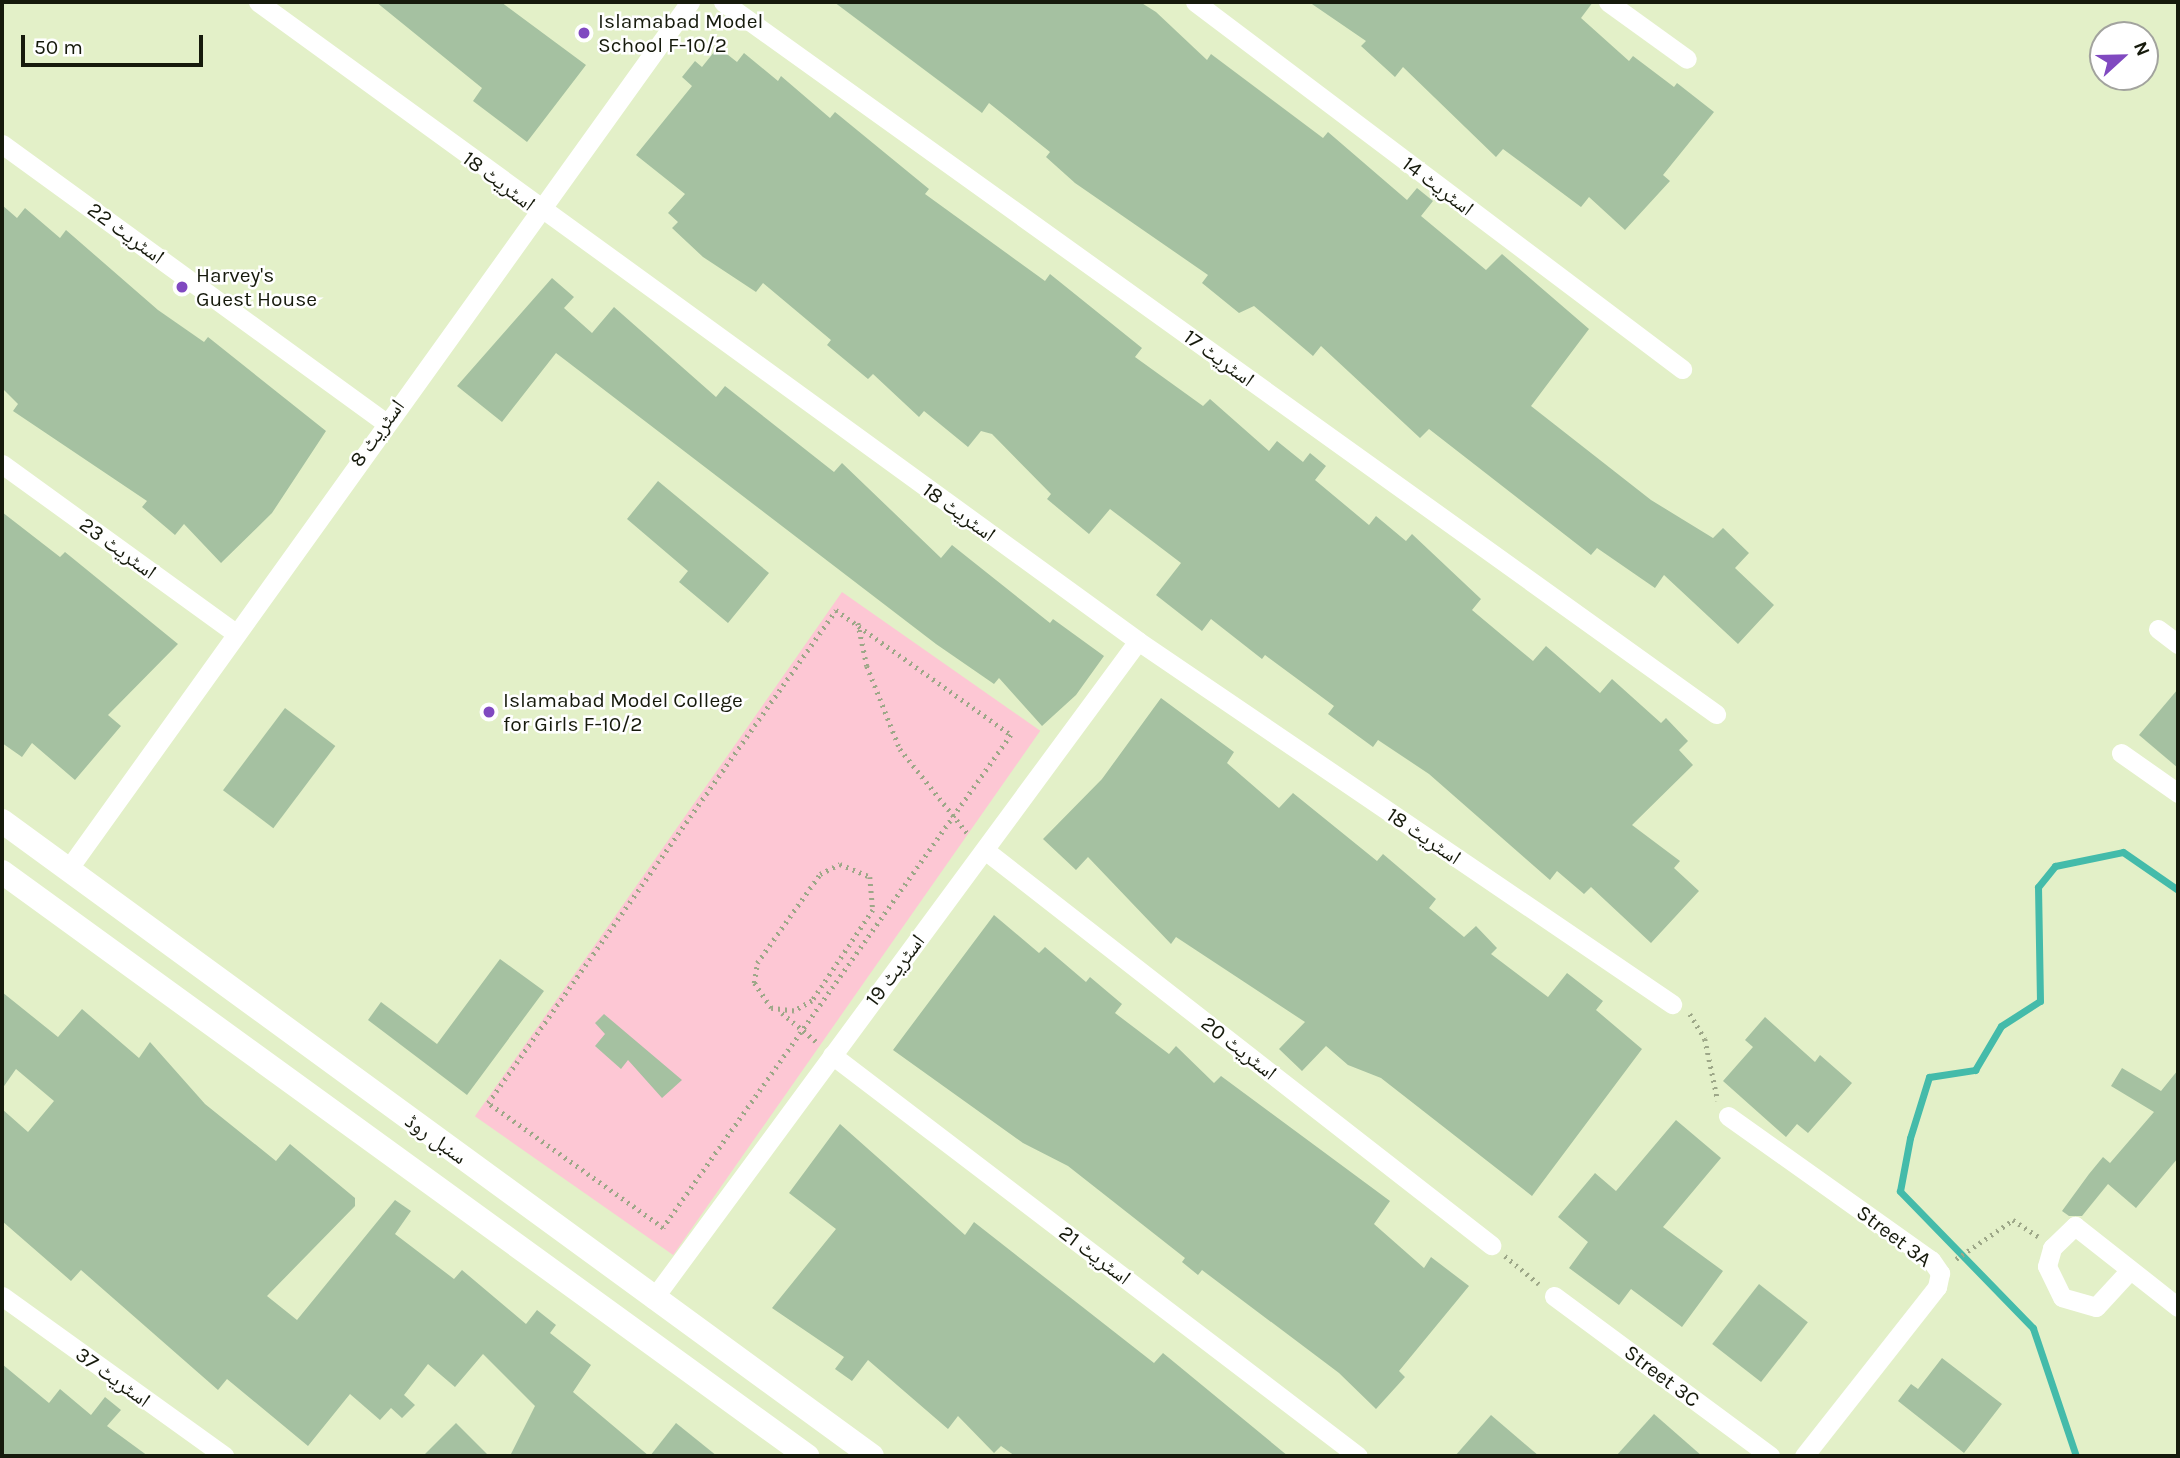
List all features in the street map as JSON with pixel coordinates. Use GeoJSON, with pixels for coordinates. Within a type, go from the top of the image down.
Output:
{"type":"FeatureCollection","features":[{"type":"Feature","properties":{"kind":"street","name":"اسٹریٹ 18"},"geometry":{"type":"LineString","coordinates":[[258,2],[539,210],[1138,641],[1672,1004]]}},
{"type":"Feature","properties":{"kind":"street","name":"اسٹریٹ 8"},"geometry":{"type":"LineString","coordinates":[[69,868],[234,632],[690,2]]}},
{"type":"Feature","properties":{"kind":"street","name":"اسٹریٹ 17"},"geometry":{"type":"LineString","coordinates":[[723,2],[1716,714]]}},
{"type":"Feature","properties":{"kind":"street","name":"اسٹریٹ 14"},"geometry":{"type":"LineString","coordinates":[[1195,2],[1682,369]]}},
{"type":"Feature","properties":{"kind":"street"},"geometry":{"type":"LineString","coordinates":[[1608,2],[1687,59]]}},
{"type":"Feature","properties":{"kind":"street","name":"اسٹریٹ 22"},"geometry":{"type":"LineString","coordinates":[[2,144],[385,422]]}},
{"type":"Feature","properties":{"kind":"street","name":"اسٹریٹ 23"},"geometry":{"type":"LineString","coordinates":[[2,464],[234,632]]}},
{"type":"Feature","properties":{"kind":"street"},"geometry":{"type":"LineString","coordinates":[[2158,629],[2178,644]]}},
{"type":"Feature","properties":{"kind":"street","name":"اسٹریٹ 19"},"geometry":{"type":"LineString","coordinates":[[653,1299],[986,851],[1138,641]]}},
{"type":"Feature","properties":{"kind":"street"},"geometry":{"type":"LineString","coordinates":[[2121,753],[2178,793]]}},
{"type":"Feature","properties":{"kind":"street","name":"سنبل روڈ"},"geometry":{"type":"LineString","coordinates":[[2,821],[653,1299],[872,1456]]}},
{"type":"Feature","properties":{"kind":"street","name":"اسٹریٹ 20"},"geometry":{"type":"LineString","coordinates":[[986,851],[1491,1245]]}},
{"type":"Feature","properties":{"kind":"street","name":"سنبل روڈ"},"geometry":{"type":"LineString","coordinates":[[2,872],[807,1456]]}},
{"type":"Feature","properties":{"kind":"street","name":"اسٹریٹ 21"},"geometry":{"type":"LineString","coordinates":[[832,1055],[1358,1456]]}},
{"type":"Feature","properties":{"kind":"street","name":"Street 3A"},"geometry":{"type":"LineString","coordinates":[[1728,1116],[1940,1273],[1937,1287],[1804,1456]]}},
{"type":"Feature","properties":{"kind":"street"},"geometry":{"type":"LineString","coordinates":[[521,1249],[543,1218]]}},
{"type":"Feature","properties":{"kind":"street"},"geometry":{"type":"LineString","coordinates":[[2130,1270],[2110,1299],[2078,1306],[2051,1283],[2052,1248],[2075,1226],[2178,1307]]}},
{"type":"Feature","properties":{"kind":"street","name":"اسٹریٹ 37"},"geometry":{"type":"LineString","coordinates":[[2,1296],[225,1456]]}},
{"type":"Feature","properties":{"kind":"street","name":"Street 3C"},"geometry":{"type":"LineString","coordinates":[[1554,1296],[1770,1456]]}},
{"type":"Feature","properties":{"kind":"path"},"geometry":{"type":"LineString","coordinates":[[836,610],[858,622],[1011,735],[663,1228],[488,1103],[836,610]]}},
{"type":"Feature","properties":{"kind":"path"},"geometry":{"type":"LineString","coordinates":[[858,622],[870,677],[900,749],[953,820],[986,851]]}},
{"type":"Feature","properties":{"kind":"path"},"geometry":{"type":"LineString","coordinates":[[780,1012],[812,1001],[873,909],[875,887],[862,870],[840,864],[820,874],[757,963],[757,993],[832,1055]]}},
{"type":"Feature","properties":{"kind":"path"},"geometry":{"type":"LineString","coordinates":[[1672,1004],[1700,1026],[1712,1086],[1728,1116]]}},
{"type":"Feature","properties":{"kind":"path"},"geometry":{"type":"LineString","coordinates":[[1940,1273],[2013,1220],[2052,1248]]}},
{"type":"Feature","properties":{"kind":"path"},"geometry":{"type":"LineString","coordinates":[[1491,1245],[1554,1296]]}},
{"type":"Feature","properties":{"kind":"shaded area"},"geometry":{"type":"Polygon","coordinates":[[[842,592],[1040,731],[673,1255],[475,1116],[842,592]]]}},
{"type":"Feature","properties":{"kind":"building"},"geometry":{"type":"Polygon","coordinates":[[[376,2],[501,2],[586,65],[527,142],[473,101],[482,88],[376,2]]]}},
{"type":"Feature","properties":{"kind":"building"},"geometry":{"type":"Polygon","coordinates":[[[834,2],[1140,2],[1156,12],[1207,60],[1211,54],[1323,138],[1328,132],[1407,200],[1417,188],[1433,201],[1421,216],[1486,270],[1502,254],[1589,329],[1531,406],[1651,500],[1713,538],[1723,528],[1749,553],[1735,568],[1774,605],[1738,644],[1664,575],[1655,588],[1597,548],[1591,555],[1429,429],[1420,438],[1321,346],[1313,356],[1254,306],[1239,313],[1202,283],[1208,275],[1075,183],[1046,157],[1050,152],[989,103],[982,113],[834,2]]]}},
{"type":"Feature","properties":{"kind":"building"},"geometry":{"type":"Polygon","coordinates":[[[1309,2],[1593,2],[1581,18],[1629,61],[1633,56],[1674,87],[1677,83],[1714,112],[1663,175],[1670,181],[1625,230],[1589,197],[1581,207],[1503,149],[1496,157],[1403,67],[1395,77],[1361,46],[1366,41],[1309,2]]]}},
{"type":"Feature","properties":{"kind":"building"},"geometry":{"type":"Polygon","coordinates":[[[718,47],[737,62],[744,53],[778,81],[781,76],[830,118],[835,112],[929,189],[925,194],[1045,281],[1050,274],[1142,348],[1135,357],[1203,406],[1210,399],[1269,451],[1277,441],[1303,462],[1310,453],[1326,466],[1315,480],[1369,525],[1376,516],[1406,541],[1412,534],[1481,599],[1472,610],[1533,661],[1546,646],[1600,693],[1612,679],[1661,723],[1666,718],[1688,741],[1679,750],[1693,765],[1632,825],[1680,861],[1674,868],[1699,891],[1651,943],[1591,887],[1584,894],[1557,871],[1550,880],[1429,774],[1378,740],[1373,747],[1328,714],[1334,706],[1265,655],[1262,659],[1211,619],[1202,631],[1156,595],[1181,563],[1110,509],[1089,534],[1047,499],[1051,494],[992,434],[981,431],[968,447],[924,411],[919,417],[873,374],[868,379],[827,345],[831,340],[763,283],[756,292],[703,257],[672,228],[678,222],[668,213],[685,194],[636,155],[692,86],[682,77],[695,61],[702,67],[718,47]]]}},
{"type":"Feature","properties":{"kind":"building"},"geometry":{"type":"Polygon","coordinates":[[[2,205],[17,218],[25,208],[60,238],[66,230],[158,310],[204,342],[208,337],[326,431],[272,513],[221,563],[184,524],[175,535],[142,507],[147,501],[13,411],[18,404],[2,388],[2,205]]]}},
{"type":"Feature","properties":{"kind":"building"},"geometry":{"type":"Polygon","coordinates":[[[552,278],[574,297],[564,308],[592,333],[614,307],[716,397],[725,386],[834,472],[842,463],[941,558],[952,545],[1050,623],[1053,619],[1104,656],[1076,695],[1042,726],[999,678],[994,684],[936,644],[556,353],[502,422],[457,386],[552,278]]]}},
{"type":"Feature","properties":{"kind":"building"},"geometry":{"type":"Polygon","coordinates":[[[658,481],[769,573],[728,623],[679,582],[688,571],[627,519],[658,481]]]}},
{"type":"Feature","properties":{"kind":"building"},"geometry":{"type":"Polygon","coordinates":[[[2,512],[60,557],[65,552],[178,644],[108,715],[121,726],[75,780],[32,743],[22,757],[2,743],[2,512]]]}},
{"type":"Feature","properties":{"kind":"building"},"geometry":{"type":"Polygon","coordinates":[[[2178,689],[2178,768],[2139,735],[2178,689]]]}},
{"type":"Feature","properties":{"kind":"building"},"geometry":{"type":"Polygon","coordinates":[[[1161,698],[1234,752],[1227,763],[1279,808],[1293,793],[1377,861],[1383,854],[1436,899],[1429,908],[1464,937],[1476,926],[1497,948],[1491,954],[1548,997],[1567,973],[1603,1001],[1596,1010],[1642,1049],[1532,1196],[1381,1078],[1348,1065],[1326,1046],[1302,1071],[1279,1049],[1305,1022],[1176,937],[1171,944],[1088,857],[1076,870],[1043,839],[1102,779],[1161,698]]]}},
{"type":"Feature","properties":{"kind":"building"},"geometry":{"type":"Polygon","coordinates":[[[285,708],[335,746],[273,828],[223,790],[285,708]]]}},
{"type":"Feature","properties":{"kind":"building"},"geometry":{"type":"Polygon","coordinates":[[[994,915],[1039,953],[1045,947],[1086,982],[1090,977],[1122,1004],[1115,1013],[1169,1054],[1176,1046],[1214,1083],[1221,1076],[1390,1201],[1374,1224],[1424,1268],[1431,1257],[1469,1286],[1399,1371],[1405,1377],[1376,1409],[1339,1373],[1202,1270],[1198,1275],[1182,1262],[1185,1258],[1068,1166],[1023,1143],[893,1050],[994,915]]]}},
{"type":"Feature","properties":{"kind":"building"},"geometry":{"type":"Polygon","coordinates":[[[500,959],[544,991],[467,1095],[368,1020],[381,1002],[437,1044],[500,959]]]}},
{"type":"Feature","properties":{"kind":"building"},"geometry":{"type":"Polygon","coordinates":[[[2,992],[58,1037],[82,1009],[139,1058],[150,1042],[205,1104],[276,1161],[290,1144],[355,1198],[355,1206],[267,1296],[297,1320],[395,1200],[411,1211],[395,1234],[454,1279],[462,1270],[526,1324],[537,1310],[556,1325],[550,1333],[591,1365],[573,1392],[649,1456],[510,1456],[535,1406],[483,1354],[455,1387],[428,1364],[404,1395],[415,1405],[402,1418],[391,1408],[380,1420],[350,1394],[308,1446],[227,1379],[218,1390],[81,1270],[71,1281],[2,1221],[2,1109],[28,1132],[54,1101],[16,1069],[2,1089],[2,992]]]}},
{"type":"Feature","properties":{"kind":"building"},"geometry":{"type":"Polygon","coordinates":[[[604,1014],[682,1080],[662,1098],[628,1060],[621,1069],[595,1046],[605,1034],[595,1023],[604,1014]]]}},
{"type":"Feature","properties":{"kind":"building"},"geometry":{"type":"Polygon","coordinates":[[[1765,1017],[1815,1062],[1820,1055],[1852,1083],[1808,1133],[1797,1124],[1786,1137],[1723,1081],[1753,1047],[1745,1040],[1765,1017]]]}},
{"type":"Feature","properties":{"kind":"building"},"geometry":{"type":"Polygon","coordinates":[[[2122,1068],[2161,1091],[2178,1070],[2178,1158],[2136,1208],[2108,1184],[2082,1216],[2069,1216],[2062,1211],[2089,1174],[2103,1157],[2110,1163],[2154,1112],[2111,1086],[2122,1068]]]}},
{"type":"Feature","properties":{"kind":"building"},"geometry":{"type":"Polygon","coordinates":[[[1676,1120],[1721,1158],[1663,1227],[1723,1271],[1682,1327],[1631,1289],[1619,1305],[1569,1268],[1588,1242],[1558,1217],[1595,1173],[1616,1191],[1676,1120]]]}},
{"type":"Feature","properties":{"kind":"building"},"geometry":{"type":"Polygon","coordinates":[[[840,1124],[965,1235],[974,1222],[1154,1363],[1163,1353],[1288,1456],[1015,1456],[1001,1446],[994,1453],[958,1416],[948,1429],[868,1360],[852,1381],[835,1369],[844,1357],[772,1308],[836,1229],[789,1193],[840,1124]]]}},
{"type":"Feature","properties":{"kind":"building"},"geometry":{"type":"Polygon","coordinates":[[[1759,1284],[1808,1322],[1761,1382],[1712,1344],[1759,1284]]]}},
{"type":"Feature","properties":{"kind":"building"},"geometry":{"type":"Polygon","coordinates":[[[1942,1358],[2002,1404],[1964,1453],[1898,1401],[1911,1384],[1918,1389],[1942,1358]]]}},
{"type":"Feature","properties":{"kind":"building"},"geometry":{"type":"Polygon","coordinates":[[[2,1364],[49,1403],[60,1389],[91,1415],[105,1397],[121,1410],[107,1426],[148,1456],[2,1456],[2,1364]]]}},
{"type":"Feature","properties":{"kind":"building"},"geometry":{"type":"Polygon","coordinates":[[[1654,1414],[1702,1456],[1616,1456],[1654,1414]]]}},
{"type":"Feature","properties":{"kind":"building"},"geometry":{"type":"Polygon","coordinates":[[[1491,1415],[1539,1456],[1455,1456],[1491,1415]]]}},
{"type":"Feature","properties":{"kind":"building"},"geometry":{"type":"Polygon","coordinates":[[[456,1423],[489,1456],[423,1456],[456,1423]]]}},
{"type":"Feature","properties":{"kind":"building"},"geometry":{"type":"Polygon","coordinates":[[[676,1423],[717,1456],[650,1456],[676,1423]]]}},
{"type":"Feature","properties":{"kind":"waterway"},"geometry":{"type":"LineString","coordinates":[[2076,1456],[2033,1328],[1900,1191],[1910,1138],[1929,1077],[1975,1070],[2001,1026],[2040,1001],[2038,887],[2055,866],[2123,852],[2178,890]]}},
{"type":"Feature","properties":{"kind":"place","name":"Islamabad Model School F-10/2"},"geometry":{"type":"Point","coordinates":[584,33]}},
{"type":"Feature","properties":{"kind":"place","name":"Harvey's Guest House"},"geometry":{"type":"Point","coordinates":[182,287]}},
{"type":"Feature","properties":{"kind":"place","name":"Islamabad Model College for Girls F-10/2"},"geometry":{"type":"Point","coordinates":[489,712]}}]}
